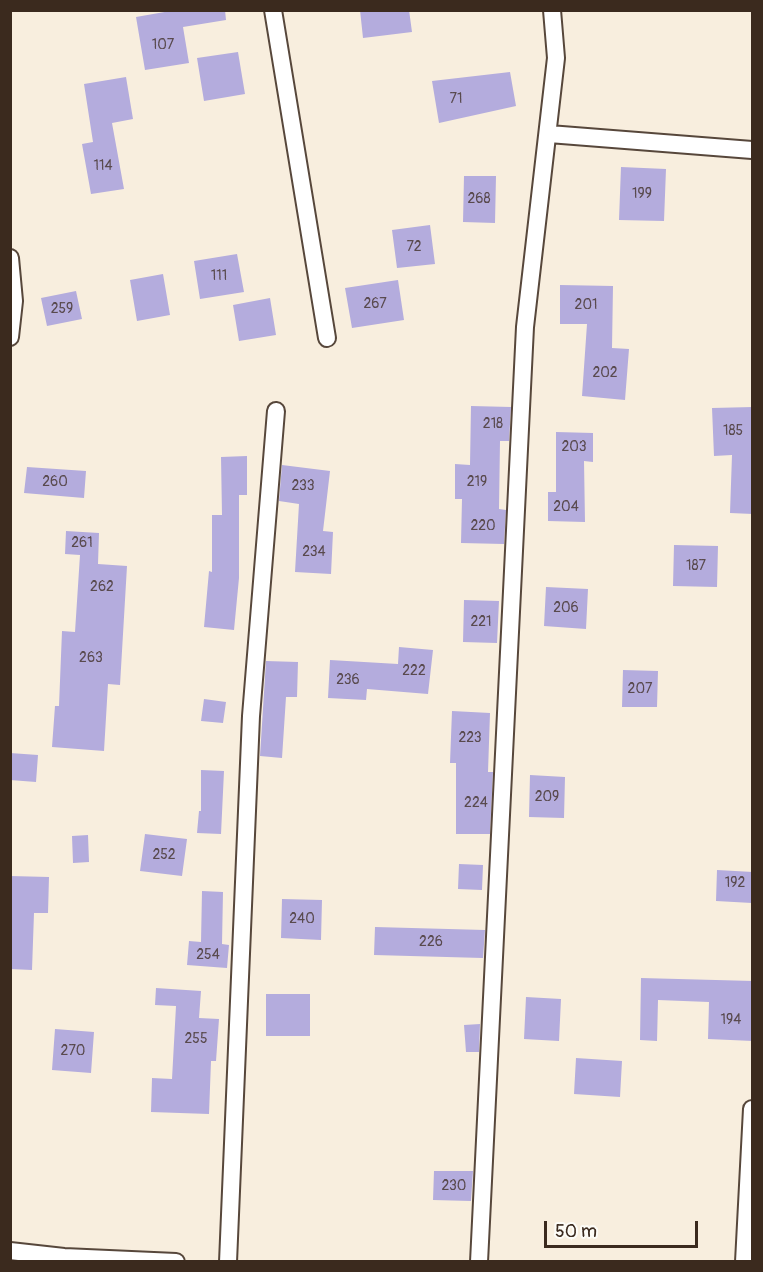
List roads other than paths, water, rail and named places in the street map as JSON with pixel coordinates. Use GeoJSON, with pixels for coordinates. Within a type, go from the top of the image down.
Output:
{"type":"FeatureCollection","features":[{"type":"Feature","properties":{"kind":"street"},"geometry":{"type":"LineString","coordinates":[[273,10],[327,338]]}},
{"type":"Feature","properties":{"kind":"street"},"geometry":{"type":"LineString","coordinates":[[479,1262],[525,327],[556,58],[552,10]]}},
{"type":"Feature","properties":{"kind":"street"},"geometry":{"type":"LineString","coordinates":[[549,134],[753,150]]}},
{"type":"Feature","properties":{"kind":"street"},"geometry":{"type":"LineString","coordinates":[[10,258],[14,301],[10,336]]}},
{"type":"Feature","properties":{"kind":"street"},"geometry":{"type":"LineString","coordinates":[[228,1262],[251,716],[276,411]]}},
{"type":"Feature","properties":{"kind":"street"},"geometry":{"type":"LineString","coordinates":[[744,1262],[753,1109]]}},
{"type":"Feature","properties":{"kind":"street"},"geometry":{"type":"LineString","coordinates":[[10,1251],[64,1257],[176,1262]]}}]}
